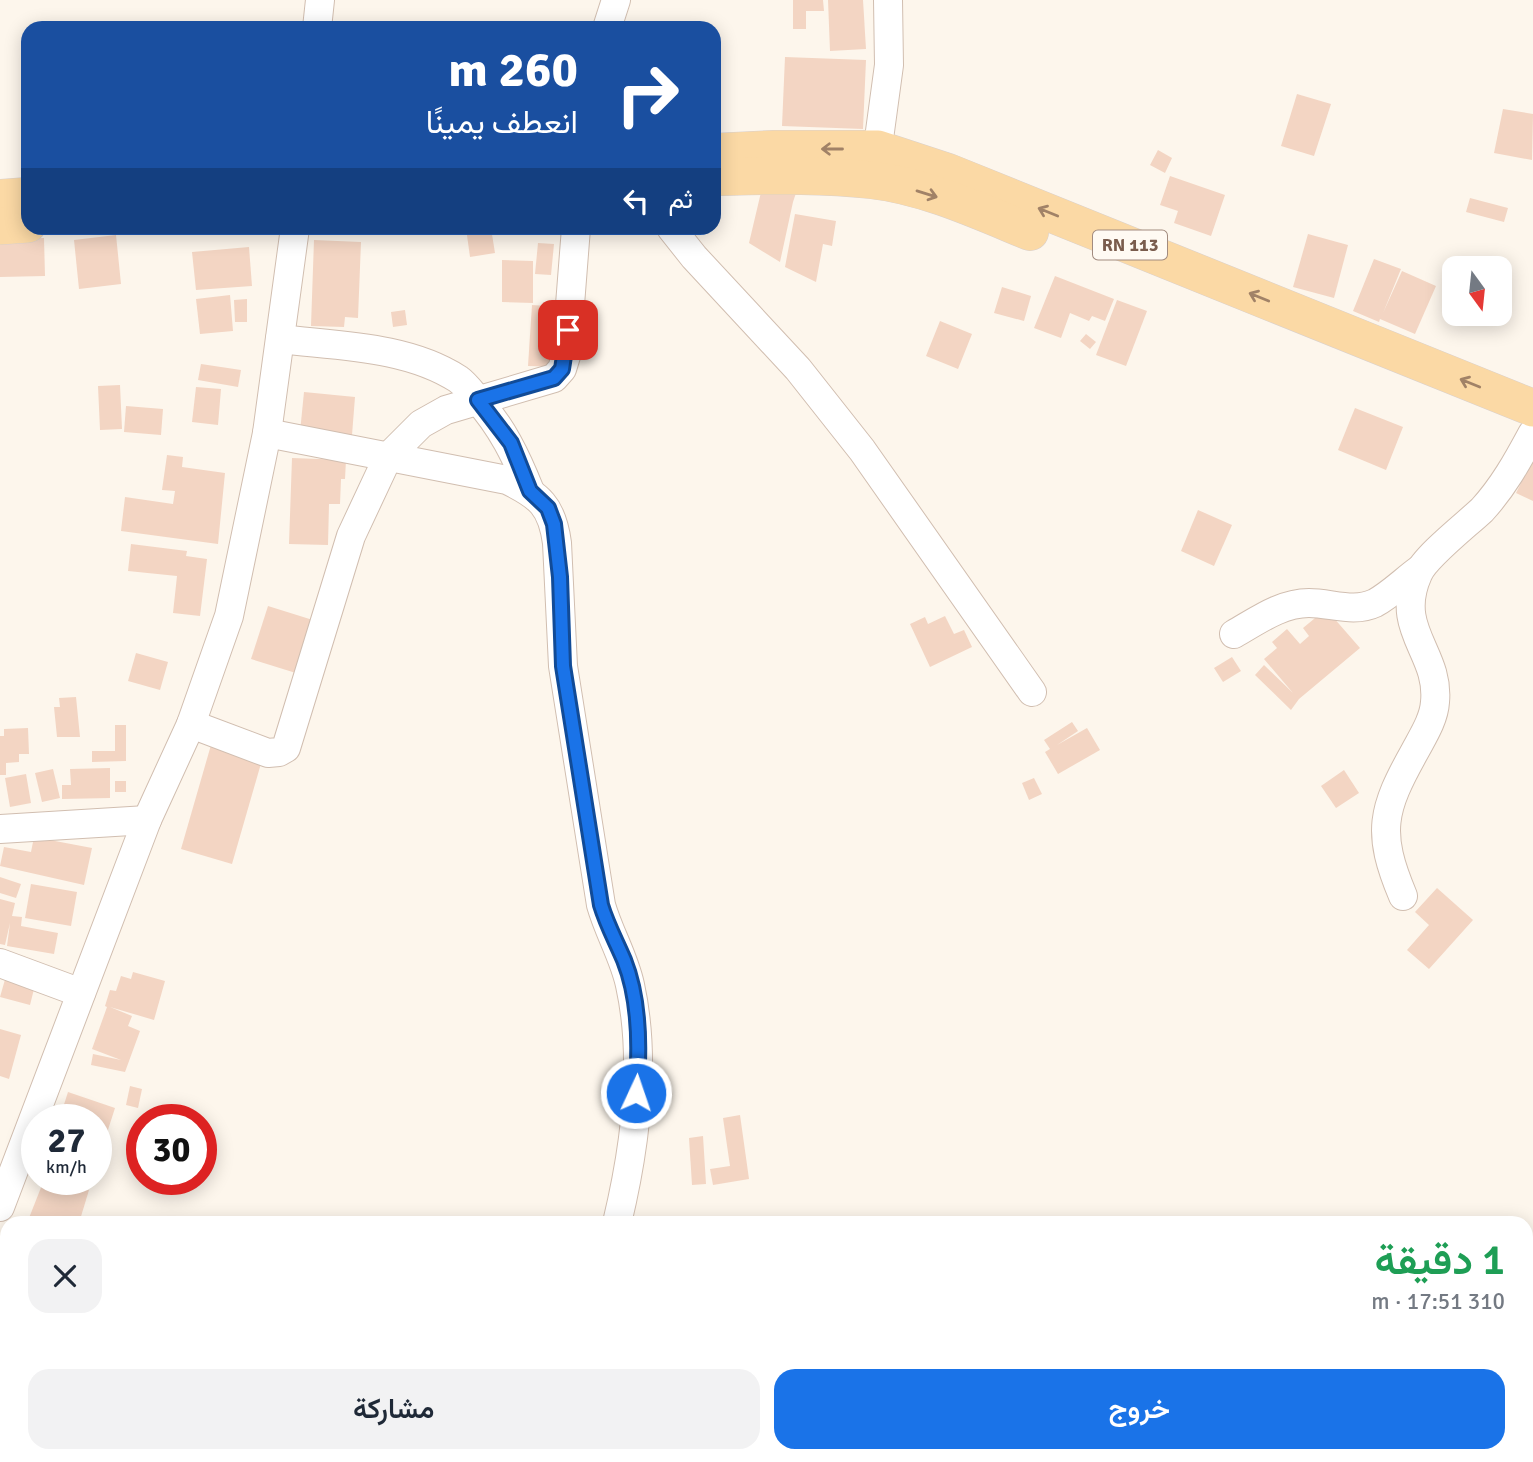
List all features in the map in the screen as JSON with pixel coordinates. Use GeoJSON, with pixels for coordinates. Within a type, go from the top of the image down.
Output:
{"type":"FeatureCollection","features":[{"type":"Feature","properties":{"kind":"main road","name":"RN 113"},"geometry":{"type":"LineString","coordinates":[[721,152],[775,149],[875,165],[948,172],[1533,426]]}},
{"type":"Feature","properties":{"kind":"main road","name":"RN 113"},"geometry":{"type":"LineString","coordinates":[[721,177],[810,176],[875,165]]}},
{"type":"Feature","properties":{"kind":"main road"},"geometry":{"type":"LineString","coordinates":[[0,198],[21,196]]}},
{"type":"Feature","properties":{"kind":"main road"},"geometry":{"type":"LineString","coordinates":[[0,226],[21,224]]}},
{"type":"Feature","properties":{"kind":"street"},"geometry":{"type":"LineString","coordinates":[[318,21],[320,0]]}},
{"type":"Feature","properties":{"kind":"street"},"geometry":{"type":"LineString","coordinates":[[609,21],[616,0]]}},
{"type":"Feature","properties":{"kind":"street"},"geometry":{"type":"LineString","coordinates":[[875,165],[889,65],[888,0]]}},
{"type":"Feature","properties":{"kind":"street"},"geometry":{"type":"LineString","coordinates":[[0,1207],[148,820],[191,724],[229,616],[267,433],[294,235]]}},
{"type":"Feature","properties":{"kind":"street"},"geometry":{"type":"LineString","coordinates":[[191,724],[268,753],[286,748],[351,536],[388,457],[421,424],[446,410],[554,378],[562,369],[566,356],[575,235]]}},
{"type":"Feature","properties":{"kind":"street"},"geometry":{"type":"LineString","coordinates":[[677,235],[797,369],[862,450],[1032,692]]}},
{"type":"Feature","properties":{"kind":"street"},"geometry":{"type":"LineString","coordinates":[[280,339],[381,351],[434,367],[460,380],[511,443],[530,491]]}},
{"type":"Feature","properties":{"kind":"street"},"geometry":{"type":"LineString","coordinates":[[1234,634],[1276,610],[1295,605],[1309,603],[1352,607],[1375,603],[1419,570],[1505,483],[1533,426]]}},
{"type":"Feature","properties":{"kind":"street"},"geometry":{"type":"LineString","coordinates":[[267,433],[507,480],[530,491],[548,508],[554,524],[560,577],[563,666],[601,905],[607,926],[624,961],[631,986],[637,1034],[639,1069],[627,1182],[619,1216]]}},
{"type":"Feature","properties":{"kind":"street"},"geometry":{"type":"LineString","coordinates":[[1403,896],[1389,864],[1385,817],[1393,790],[1434,713],[1436,698],[1435,684],[1410,619],[1409,594],[1419,570]]}},
{"type":"Feature","properties":{"kind":"street"},"geometry":{"type":"LineString","coordinates":[[0,829],[148,820]]}},
{"type":"Feature","properties":{"kind":"street"},"geometry":{"type":"LineString","coordinates":[[0,963],[81,993]]}},
{"type":"Feature","properties":{"kind":"building"},"geometry":{"type":"Polygon","coordinates":[[[793,0],[823,0],[824,11],[806,11],[806,29],[793,29],[793,0]]]}},
{"type":"Feature","properties":{"kind":"building"},"geometry":{"type":"Polygon","coordinates":[[[828,0],[863,0],[866,49],[830,51],[828,0]]]}},
{"type":"Feature","properties":{"kind":"building"},"geometry":{"type":"Polygon","coordinates":[[[785,57],[866,60],[863,129],[782,126],[785,57]]]}},
{"type":"Feature","properties":{"kind":"building"},"geometry":{"type":"Polygon","coordinates":[[[1297,94],[1331,104],[1314,156],[1281,146],[1297,94]]]}},
{"type":"Feature","properties":{"kind":"building"},"geometry":{"type":"Polygon","coordinates":[[[1503,109],[1533,114],[1532,160],[1494,153],[1503,109]]]}},
{"type":"Feature","properties":{"kind":"building"},"geometry":{"type":"Polygon","coordinates":[[[1158,150],[1172,158],[1165,173],[1150,165],[1158,150]]]}},
{"type":"Feature","properties":{"kind":"building"},"geometry":{"type":"Polygon","coordinates":[[[1170,176],[1225,195],[1211,236],[1174,223],[1178,211],[1160,205],[1170,176]]]}},
{"type":"Feature","properties":{"kind":"building"},"geometry":{"type":"Polygon","coordinates":[[[798,187],[780,262],[749,243],[762,188],[798,187]]]}},
{"type":"Feature","properties":{"kind":"building"},"geometry":{"type":"Polygon","coordinates":[[[1470,198],[1508,208],[1504,222],[1466,212],[1470,198]]]}},
{"type":"Feature","properties":{"kind":"building"},"geometry":{"type":"Polygon","coordinates":[[[795,214],[836,221],[832,246],[823,244],[816,282],[785,267],[795,214]]]}},
{"type":"Feature","properties":{"kind":"building"},"geometry":{"type":"Polygon","coordinates":[[[1308,234],[1348,245],[1334,298],[1293,287],[1308,234]]]}},
{"type":"Feature","properties":{"kind":"building"},"geometry":{"type":"Polygon","coordinates":[[[116,235],[121,284],[79,289],[74,240],[116,235]]]}},
{"type":"Feature","properties":{"kind":"building"},"geometry":{"type":"Polygon","coordinates":[[[467,235],[492,235],[495,253],[470,257],[467,235]]]}},
{"type":"Feature","properties":{"kind":"building"},"geometry":{"type":"Polygon","coordinates":[[[44,238],[45,276],[0,277],[0,239],[44,238]]]}},
{"type":"Feature","properties":{"kind":"building"},"geometry":{"type":"Polygon","coordinates":[[[314,240],[361,242],[358,318],[345,317],[344,327],[311,326],[314,240]]]}},
{"type":"Feature","properties":{"kind":"building"},"geometry":{"type":"Polygon","coordinates":[[[538,243],[554,244],[551,275],[535,274],[538,243]]]}},
{"type":"Feature","properties":{"kind":"building"},"geometry":{"type":"Polygon","coordinates":[[[249,247],[252,286],[196,290],[192,252],[249,247]]]}},
{"type":"Feature","properties":{"kind":"building"},"geometry":{"type":"Polygon","coordinates":[[[1374,259],[1401,269],[1383,313],[1402,271],[1436,286],[1415,334],[1353,311],[1374,259]]]}},
{"type":"Feature","properties":{"kind":"building"},"geometry":{"type":"Polygon","coordinates":[[[502,260],[533,261],[533,303],[502,302],[502,260]]]}},
{"type":"Feature","properties":{"kind":"building"},"geometry":{"type":"Polygon","coordinates":[[[1055,276],[1114,299],[1105,321],[1092,316],[1089,321],[1070,313],[1061,338],[1034,328],[1055,276]]]}},
{"type":"Feature","properties":{"kind":"building"},"geometry":{"type":"Polygon","coordinates":[[[1002,287],[1031,296],[1024,321],[994,313],[1002,287]]]}},
{"type":"Feature","properties":{"kind":"building"},"geometry":{"type":"Polygon","coordinates":[[[230,295],[233,331],[200,334],[196,299],[230,295]]]}},
{"type":"Feature","properties":{"kind":"building"},"geometry":{"type":"Polygon","coordinates":[[[247,299],[247,322],[235,322],[234,300],[247,299]]]}},
{"type":"Feature","properties":{"kind":"building"},"geometry":{"type":"Polygon","coordinates":[[[1117,300],[1147,311],[1126,366],[1096,355],[1117,300]]]}},
{"type":"Feature","properties":{"kind":"building"},"geometry":{"type":"Polygon","coordinates":[[[532,305],[563,307],[559,367],[528,366],[532,305]]]}},
{"type":"Feature","properties":{"kind":"building"},"geometry":{"type":"Polygon","coordinates":[[[405,310],[407,325],[393,327],[391,312],[405,310]]]}},
{"type":"Feature","properties":{"kind":"building"},"geometry":{"type":"Polygon","coordinates":[[[940,321],[972,334],[958,369],[926,356],[940,321]]]}},
{"type":"Feature","properties":{"kind":"building"},"geometry":{"type":"Polygon","coordinates":[[[1086,334],[1096,342],[1090,349],[1080,341],[1086,334]]]}},
{"type":"Feature","properties":{"kind":"building"},"geometry":{"type":"Polygon","coordinates":[[[201,364],[241,370],[238,387],[198,380],[201,364]]]}},
{"type":"Feature","properties":{"kind":"building"},"geometry":{"type":"Polygon","coordinates":[[[120,385],[122,429],[100,430],[98,386],[120,385]]]}},
{"type":"Feature","properties":{"kind":"building"},"geometry":{"type":"Polygon","coordinates":[[[196,387],[221,389],[218,425],[192,422],[196,387]]]}},
{"type":"Feature","properties":{"kind":"building"},"geometry":{"type":"Polygon","coordinates":[[[304,392],[355,397],[352,435],[300,432],[304,392]]]}},
{"type":"Feature","properties":{"kind":"building"},"geometry":{"type":"Polygon","coordinates":[[[126,406],[163,409],[161,435],[124,432],[126,406]]]}},
{"type":"Feature","properties":{"kind":"building"},"geometry":{"type":"Polygon","coordinates":[[[1355,408],[1403,427],[1386,470],[1338,450],[1355,408]]]}},
{"type":"Feature","properties":{"kind":"building"},"geometry":{"type":"Polygon","coordinates":[[[167,455],[183,457],[182,467],[225,473],[218,544],[121,531],[125,497],[173,504],[175,491],[162,490],[167,455]]]}},
{"type":"Feature","properties":{"kind":"building"},"geometry":{"type":"Polygon","coordinates":[[[292,458],[346,460],[345,479],[341,479],[340,504],[329,504],[328,545],[289,544],[292,458]]]}},
{"type":"Feature","properties":{"kind":"building"},"geometry":{"type":"Polygon","coordinates":[[[1533,459],[1533,501],[1516,493],[1533,459]]]}},
{"type":"Feature","properties":{"kind":"building"},"geometry":{"type":"Polygon","coordinates":[[[1198,510],[1232,525],[1214,566],[1181,551],[1198,510]]]}},
{"type":"Feature","properties":{"kind":"building"},"geometry":{"type":"Polygon","coordinates":[[[131,544],[187,551],[186,556],[207,559],[200,616],[173,613],[177,576],[128,571],[131,544]]]}},
{"type":"Feature","properties":{"kind":"building"},"geometry":{"type":"Polygon","coordinates":[[[268,606],[316,621],[299,674],[251,659],[268,606]]]}},
{"type":"Feature","properties":{"kind":"building"},"geometry":{"type":"Polygon","coordinates":[[[1326,609],[1360,648],[1299,699],[1291,710],[1255,675],[1264,665],[1293,693],[1264,659],[1277,648],[1272,642],[1287,629],[1300,644],[1309,636],[1303,628],[1326,609]]]}},
{"type":"Feature","properties":{"kind":"building"},"geometry":{"type":"Polygon","coordinates":[[[945,616],[954,634],[964,630],[972,647],[930,667],[910,624],[925,617],[928,624],[945,616]]]}},
{"type":"Feature","properties":{"kind":"building"},"geometry":{"type":"Polygon","coordinates":[[[136,653],[168,662],[160,690],[128,681],[136,653]]]}},
{"type":"Feature","properties":{"kind":"building"},"geometry":{"type":"Polygon","coordinates":[[[1232,657],[1241,671],[1223,682],[1214,668],[1232,657]]]}},
{"type":"Feature","properties":{"kind":"building"},"geometry":{"type":"Polygon","coordinates":[[[76,697],[80,737],[57,737],[54,707],[60,707],[59,698],[76,697]]]}},
{"type":"Feature","properties":{"kind":"building"},"geometry":{"type":"Polygon","coordinates":[[[1072,722],[1078,731],[1057,745],[1087,728],[1100,750],[1058,774],[1045,752],[1050,749],[1044,740],[1072,722]]]}},
{"type":"Feature","properties":{"kind":"building"},"geometry":{"type":"Polygon","coordinates":[[[115,725],[126,725],[126,761],[92,762],[92,751],[115,751],[115,725]]]}},
{"type":"Feature","properties":{"kind":"building"},"geometry":{"type":"Polygon","coordinates":[[[28,728],[29,754],[19,754],[19,762],[6,763],[6,775],[0,775],[0,736],[4,736],[4,729],[28,728]]]}},
{"type":"Feature","properties":{"kind":"building"},"geometry":{"type":"Polygon","coordinates":[[[211,745],[262,760],[232,864],[181,849],[211,745]]]}},
{"type":"Feature","properties":{"kind":"building"},"geometry":{"type":"Polygon","coordinates":[[[110,768],[110,798],[62,799],[62,785],[71,785],[70,769],[110,768]]]}},
{"type":"Feature","properties":{"kind":"building"},"geometry":{"type":"Polygon","coordinates":[[[53,769],[60,798],[42,802],[35,773],[53,769]]]}},
{"type":"Feature","properties":{"kind":"building"},"geometry":{"type":"Polygon","coordinates":[[[1344,770],[1359,793],[1336,808],[1321,786],[1344,770]]]}},
{"type":"Feature","properties":{"kind":"building"},"geometry":{"type":"Polygon","coordinates":[[[26,774],[31,803],[10,807],[5,778],[26,774]]]}},
{"type":"Feature","properties":{"kind":"building"},"geometry":{"type":"Polygon","coordinates":[[[1034,778],[1042,794],[1029,800],[1022,783],[1034,778]]]}},
{"type":"Feature","properties":{"kind":"building"},"geometry":{"type":"Polygon","coordinates":[[[115,781],[126,781],[126,792],[115,792],[115,781]]]}},
{"type":"Feature","properties":{"kind":"building"},"geometry":{"type":"Polygon","coordinates":[[[34,837],[92,848],[84,885],[0,866],[4,847],[31,852],[34,837]]]}},
{"type":"Feature","properties":{"kind":"building"},"geometry":{"type":"Polygon","coordinates":[[[0,877],[21,884],[16,898],[0,893],[0,877]]]}},
{"type":"Feature","properties":{"kind":"building"},"geometry":{"type":"Polygon","coordinates":[[[31,884],[77,892],[71,926],[25,918],[31,884]]]}},
{"type":"Feature","properties":{"kind":"building"},"geometry":{"type":"Polygon","coordinates":[[[1437,888],[1473,920],[1429,969],[1407,950],[1429,925],[1415,912],[1437,888]]]}},
{"type":"Feature","properties":{"kind":"building"},"geometry":{"type":"Polygon","coordinates":[[[0,899],[15,903],[12,916],[22,917],[21,926],[58,933],[54,954],[7,946],[10,923],[5,945],[0,944],[0,899]]]}},
{"type":"Feature","properties":{"kind":"building"},"geometry":{"type":"Polygon","coordinates":[[[8,969],[37,977],[30,1005],[0,997],[8,969]]]}},
{"type":"Feature","properties":{"kind":"building"},"geometry":{"type":"Polygon","coordinates":[[[133,972],[165,981],[154,1020],[110,1007],[132,1016],[128,1026],[140,1031],[125,1072],[91,1065],[93,1054],[121,1060],[92,1049],[110,990],[116,991],[121,976],[131,979],[133,972]]]}},
{"type":"Feature","properties":{"kind":"building"},"geometry":{"type":"Polygon","coordinates":[[[0,1029],[21,1035],[9,1079],[0,1076],[0,1029]]]}},
{"type":"Feature","properties":{"kind":"building"},"geometry":{"type":"Polygon","coordinates":[[[130,1086],[142,1089],[139,1104],[126,1104],[130,1086]]]}},
{"type":"Feature","properties":{"kind":"building"},"geometry":{"type":"Polygon","coordinates":[[[68,1092],[103,1104],[64,1104],[68,1092]]]}},
{"type":"Feature","properties":{"kind":"building"},"geometry":{"type":"Polygon","coordinates":[[[740,1115],[749,1179],[713,1185],[710,1169],[730,1166],[723,1118],[740,1115]]]}},
{"type":"Feature","properties":{"kind":"building"},"geometry":{"type":"Polygon","coordinates":[[[703,1136],[706,1184],[692,1185],[689,1138],[703,1136]]]}},
{"type":"Feature","properties":{"kind":"building"},"geometry":{"type":"Polygon","coordinates":[[[38,1195],[87,1195],[81,1216],[30,1216],[38,1195]]]}},
{"type":"Feature","properties":{"kind":"route"},"geometry":{"type":"LineString","coordinates":[[568,330],[566,356],[562,369],[554,378],[478,400],[497,421],[511,443],[530,491],[548,508],[554,524],[560,577],[563,666],[601,905],[607,926],[624,961],[631,986],[639,1069],[636,1093]]}}]}
